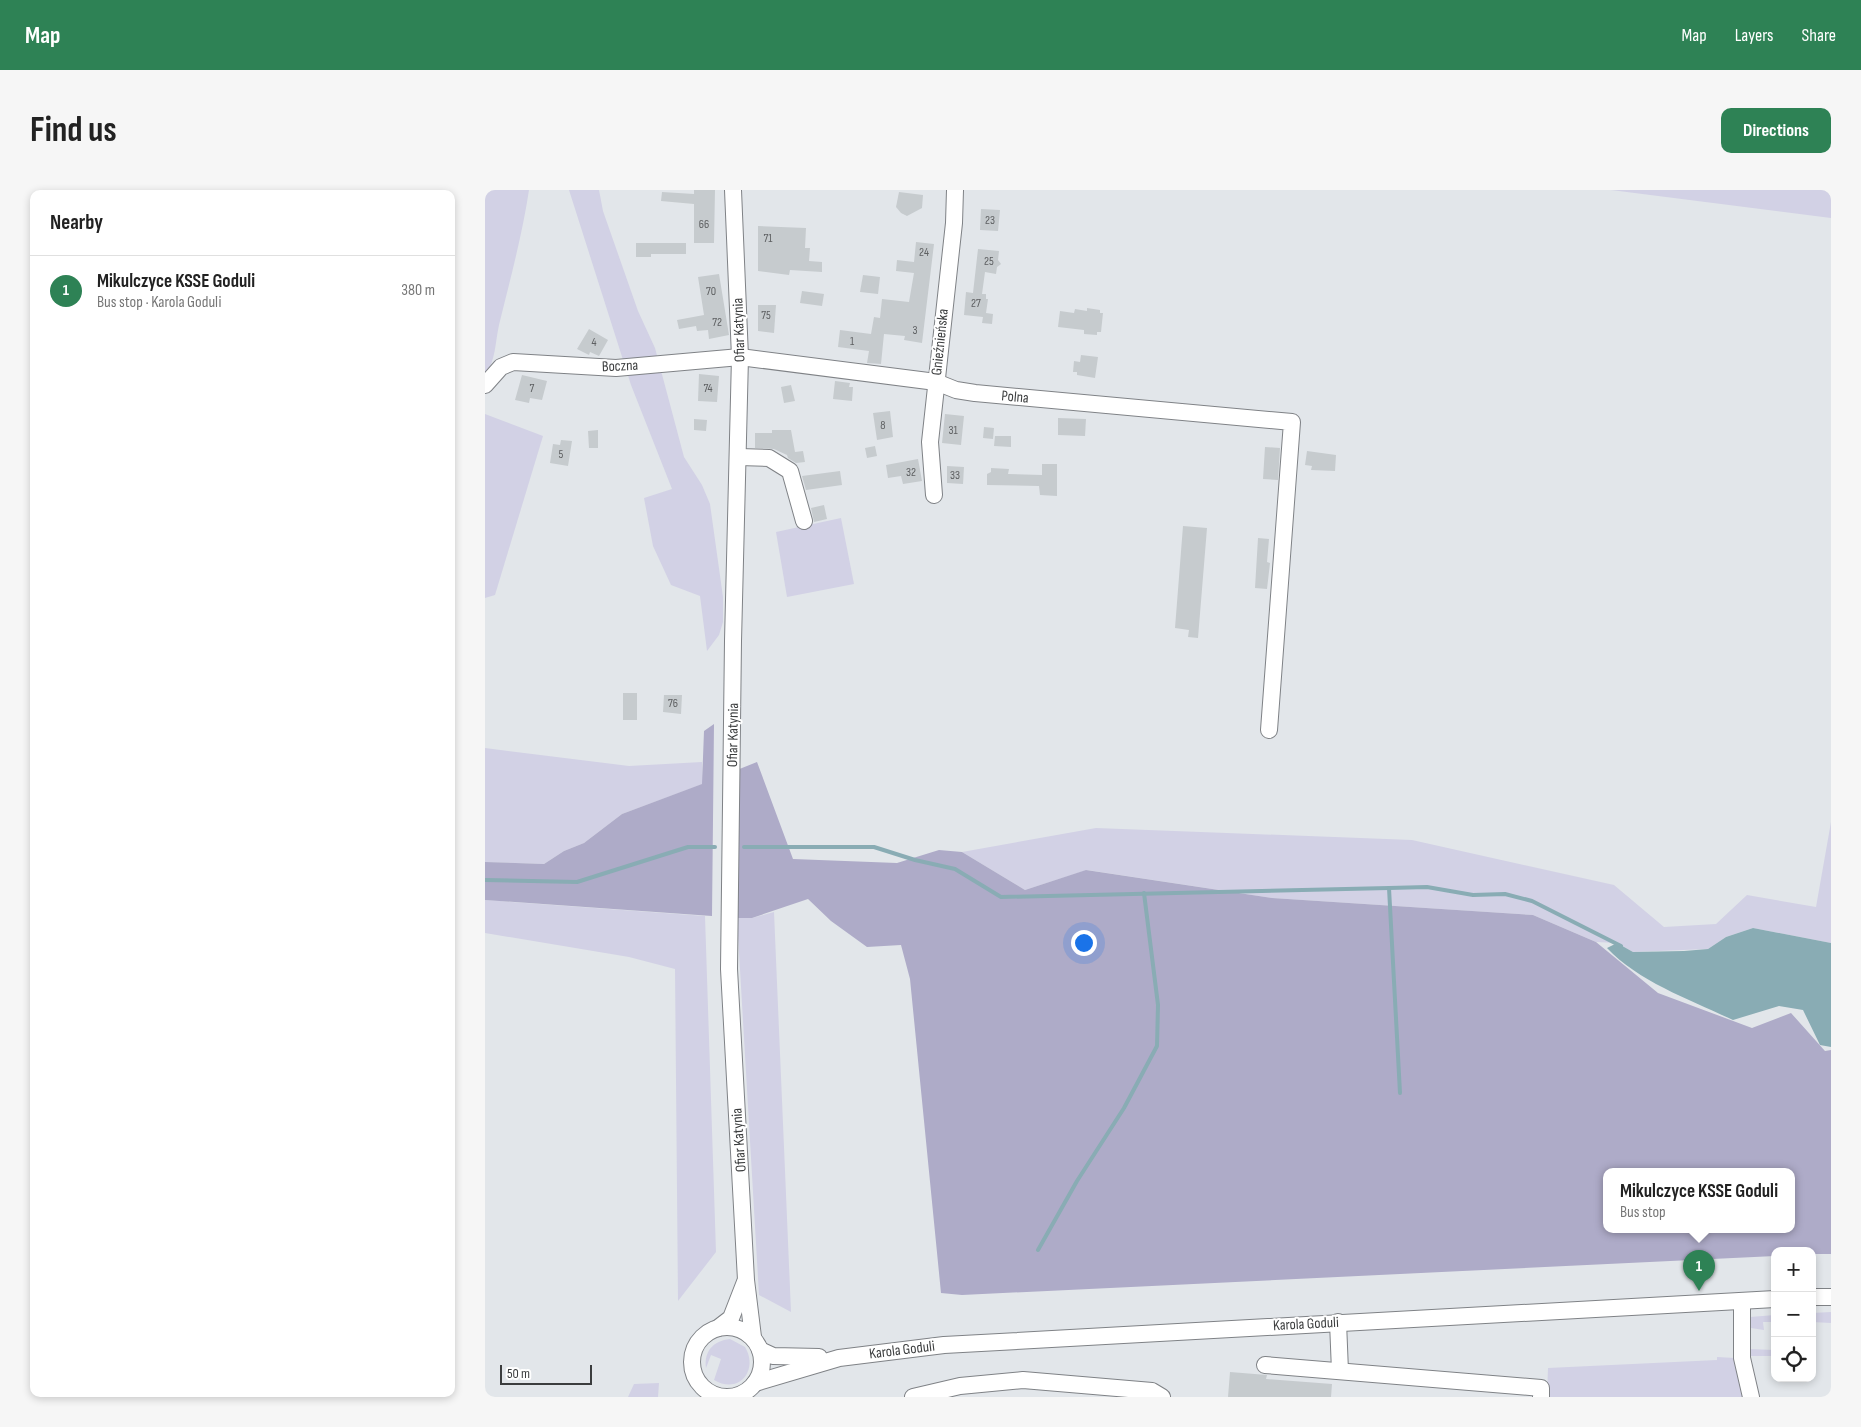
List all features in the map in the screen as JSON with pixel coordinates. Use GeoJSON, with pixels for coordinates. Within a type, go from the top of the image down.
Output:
{"type":"FeatureCollection","features":[{"type":"Feature","properties":{"kind":"street","name":"Ofiar Katynia"},"geometry":{"type":"LineString","coordinates":[[733,190],[740,357],[733,641],[729,969],[747,1280],[756,1344]]}},
{"type":"Feature","properties":{"kind":"street","name":"Gnieźnieńska"},"geometry":{"type":"LineString","coordinates":[[934,495],[930,442],[954,223],[955,190]]}},
{"type":"Feature","properties":{"kind":"street","name":"Boczna"},"geometry":{"type":"LineString","coordinates":[[485,385],[501,367],[513,362],[616,368],[740,357]]}},
{"type":"Feature","properties":{"kind":"street","name":"Polna"},"geometry":{"type":"LineString","coordinates":[[740,357],[936,382],[956,390],[975,393],[1292,422],[1269,730]]}},
{"type":"Feature","properties":{"kind":"street"},"geometry":{"type":"LineString","coordinates":[[739,457],[769,458],[790,471],[804,521]]}},
{"type":"Feature","properties":{"kind":"street","name":"Ofiar Katynia"},"geometry":{"type":"LineString","coordinates":[[717,1328],[731,1318],[747,1280]]}},
{"type":"Feature","properties":{"kind":"street"},"geometry":{"type":"LineString","coordinates":[[1816,1297],[1831,1296]]}},
{"type":"Feature","properties":{"kind":"street","name":"Karola Goduli"},"geometry":{"type":"LineString","coordinates":[[756,1344],[773,1356],[839,1358],[993,1341],[1771,1299]]}},
{"type":"Feature","properties":{"kind":"street"},"geometry":{"type":"LineString","coordinates":[[1742,1301],[1742,1358],[1751,1397]]}},
{"type":"Feature","properties":{"kind":"street"},"geometry":{"type":"LineString","coordinates":[[1338,1322],[1340,1371]]}},
{"type":"Feature","properties":{"kind":"street"},"geometry":{"type":"LineString","coordinates":[[717,1328],[739,1328],[756,1344],[762,1367],[755,1383],[738,1395],[727,1397],[699,1389],[692,1364],[693,1354],[702,1338],[717,1328]]}},
{"type":"Feature","properties":{"kind":"street","name":"Karola Goduli"},"geometry":{"type":"LineString","coordinates":[[755,1383],[773,1376],[839,1358]]}},
{"type":"Feature","properties":{"kind":"street"},"geometry":{"type":"LineString","coordinates":[[1265,1365],[1541,1388],[1541,1397]]}},
{"type":"Feature","properties":{"kind":"street"},"geometry":{"type":"LineString","coordinates":[[913,1397],[960,1386],[1023,1380],[1152,1391],[1162,1397]]}},
{"type":"Feature","properties":{"kind":"shaded area"},"geometry":{"type":"Polygon","coordinates":[[[485,190],[529,190],[493,358],[485,376],[485,190]]]}},
{"type":"Feature","properties":{"kind":"shaded area"},"geometry":{"type":"Polygon","coordinates":[[[569,190],[599,190],[603,211],[638,311],[655,348],[684,457],[702,485],[710,504],[723,597],[723,622],[719,635],[707,651],[700,596],[671,585],[653,546],[644,498],[672,489],[631,385],[569,190]]]}},
{"type":"Feature","properties":{"kind":"shaded area"},"geometry":{"type":"Polygon","coordinates":[[[1611,190],[1831,190],[1831,218],[1611,190]]]}},
{"type":"Feature","properties":{"kind":"shaded area"},"geometry":{"type":"Polygon","coordinates":[[[485,414],[543,436],[495,595],[485,598],[485,414]]]}},
{"type":"Feature","properties":{"kind":"shaded area"},"geometry":{"type":"Polygon","coordinates":[[[841,518],[854,584],[787,597],[776,532],[841,518]]]}},
{"type":"Feature","properties":{"kind":"shaded area"},"geometry":{"type":"Polygon","coordinates":[[[714,724],[712,916],[485,900],[485,862],[544,864],[564,851],[584,843],[622,814],[702,784],[704,731],[714,724]]]}},
{"type":"Feature","properties":{"kind":"shaded area"},"geometry":{"type":"Polygon","coordinates":[[[485,748],[629,766],[702,762],[703,784],[622,814],[584,843],[564,851],[544,864],[485,862],[485,748]]]}},
{"type":"Feature","properties":{"kind":"shaded area"},"geometry":{"type":"Polygon","coordinates":[[[757,762],[793,859],[897,863],[939,850],[962,852],[1025,890],[1086,870],[1272,898],[1533,915],[1596,942],[1658,993],[1752,1028],[1791,1013],[1825,1051],[1831,1050],[1831,1254],[1816,1254],[1816,1247],[1771,1247],[1771,1256],[962,1295],[941,1293],[910,979],[901,945],[867,947],[831,921],[808,899],[752,918],[737,918],[737,770],[757,762]]]}},
{"type":"Feature","properties":{"kind":"shaded area"},"geometry":{"type":"Polygon","coordinates":[[[1831,822],[1831,943],[1753,928],[1726,937],[1708,949],[1633,952],[1617,943],[1596,942],[1533,915],[1272,898],[1087,870],[1025,890],[962,852],[1096,828],[1412,840],[1614,885],[1664,927],[1716,924],[1747,895],[1816,907],[1831,822]]]}},
{"type":"Feature","properties":{"kind":"shaded area"},"geometry":{"type":"Polygon","coordinates":[[[485,900],[705,916],[716,1252],[678,1301],[675,969],[629,957],[485,933],[485,900]]]}},
{"type":"Feature","properties":{"kind":"shaded area"},"geometry":{"type":"Polygon","coordinates":[[[774,912],[791,1312],[759,1295],[737,918],[752,918],[774,912]]]}},
{"type":"Feature","properties":{"kind":"shaded area"},"geometry":{"type":"Polygon","coordinates":[[[1753,928],[1831,943],[1831,1047],[1820,1045],[1803,1010],[1779,1006],[1733,1020],[1666,989],[1634,971],[1607,948],[1617,943],[1633,952],[1708,949],[1726,937],[1753,928]]]}},
{"type":"Feature","properties":{"kind":"shaded area"},"geometry":{"type":"Polygon","coordinates":[[[1831,1312],[1831,1323],[1816,1322],[1816,1313],[1831,1312]]]}},
{"type":"Feature","properties":{"kind":"shaded area"},"geometry":{"type":"Polygon","coordinates":[[[1771,1315],[1771,1322],[1763,1322],[1764,1330],[1751,1328],[1749,1324],[1750,1317],[1771,1315]]]}},
{"type":"Feature","properties":{"kind":"shaded area"},"geometry":{"type":"Polygon","coordinates":[[[730,1339],[745,1347],[750,1364],[744,1378],[731,1384],[723,1384],[714,1380],[721,1359],[711,1355],[706,1368],[706,1362],[708,1352],[714,1345],[730,1339]]]}},
{"type":"Feature","properties":{"kind":"shaded area"},"geometry":{"type":"Polygon","coordinates":[[[1748,1349],[1771,1350],[1771,1356],[1747,1356],[1748,1349]]]}},
{"type":"Feature","properties":{"kind":"shaded area"},"geometry":{"type":"Polygon","coordinates":[[[1717,1357],[1735,1358],[1743,1397],[1547,1397],[1548,1368],[1717,1360],[1717,1357]]]}},
{"type":"Feature","properties":{"kind":"shaded area"},"geometry":{"type":"Polygon","coordinates":[[[659,1383],[658,1397],[628,1397],[634,1384],[659,1383]]]}},
{"type":"Feature","properties":{"kind":"building"},"geometry":{"type":"Polygon","coordinates":[[[694,190],[715,190],[714,243],[694,243],[694,204],[661,201],[662,192],[694,194],[694,190]]]}},
{"type":"Feature","properties":{"kind":"building"},"geometry":{"type":"Polygon","coordinates":[[[899,192],[923,195],[922,208],[907,216],[901,213],[896,207],[899,192]]]}},
{"type":"Feature","properties":{"kind":"building"},"geometry":{"type":"Polygon","coordinates":[[[981,209],[1000,210],[998,231],[980,230],[981,209]]]}},
{"type":"Feature","properties":{"kind":"building"},"geometry":{"type":"Polygon","coordinates":[[[758,226],[806,228],[805,248],[810,248],[809,261],[822,262],[822,272],[790,270],[789,275],[758,271],[758,226]]]}},
{"type":"Feature","properties":{"kind":"building"},"geometry":{"type":"Polygon","coordinates":[[[916,242],[934,244],[922,343],[904,340],[905,336],[884,334],[881,364],[867,363],[869,351],[838,347],[840,330],[871,334],[874,317],[880,318],[882,299],[909,302],[914,273],[896,271],[897,260],[914,262],[916,242]]]}},
{"type":"Feature","properties":{"kind":"building"},"geometry":{"type":"Polygon","coordinates":[[[636,243],[686,243],[686,254],[651,254],[651,257],[636,257],[636,243]]]}},
{"type":"Feature","properties":{"kind":"building"},"geometry":{"type":"Polygon","coordinates":[[[978,249],[999,251],[998,260],[1001,264],[997,267],[996,274],[985,272],[982,294],[986,294],[986,299],[988,299],[986,313],[993,314],[992,324],[982,323],[983,317],[964,315],[966,292],[973,293],[978,249]]]}},
{"type":"Feature","properties":{"kind":"building"},"geometry":{"type":"Polygon","coordinates":[[[719,274],[729,335],[709,339],[708,330],[697,331],[696,326],[679,329],[677,320],[704,315],[698,277],[719,274]]]}},
{"type":"Feature","properties":{"kind":"building"},"geometry":{"type":"Polygon","coordinates":[[[863,275],[880,277],[878,294],[860,292],[863,275]]]}},
{"type":"Feature","properties":{"kind":"building"},"geometry":{"type":"Polygon","coordinates":[[[802,291],[824,294],[822,306],[800,303],[802,291]]]}},
{"type":"Feature","properties":{"kind":"building"},"geometry":{"type":"Polygon","coordinates":[[[758,305],[776,305],[774,333],[758,331],[758,305]]]}},
{"type":"Feature","properties":{"kind":"building"},"geometry":{"type":"Polygon","coordinates":[[[1087,308],[1100,310],[1100,313],[1103,313],[1101,332],[1097,332],[1097,335],[1084,334],[1084,330],[1058,327],[1060,311],[1074,313],[1075,309],[1087,311],[1087,308]]]}},
{"type":"Feature","properties":{"kind":"building"},"geometry":{"type":"Polygon","coordinates":[[[589,329],[608,340],[599,356],[590,352],[589,355],[577,349],[589,329]]]}},
{"type":"Feature","properties":{"kind":"building"},"geometry":{"type":"Polygon","coordinates":[[[1081,355],[1098,357],[1095,378],[1077,375],[1077,372],[1073,372],[1074,361],[1080,362],[1081,355]]]}},
{"type":"Feature","properties":{"kind":"building"},"geometry":{"type":"Polygon","coordinates":[[[699,374],[719,376],[717,402],[698,401],[699,374]]]}},
{"type":"Feature","properties":{"kind":"building"},"geometry":{"type":"Polygon","coordinates":[[[522,375],[547,381],[542,400],[530,398],[529,403],[515,400],[522,375]]]}},
{"type":"Feature","properties":{"kind":"building"},"geometry":{"type":"Polygon","coordinates":[[[835,381],[850,383],[849,387],[853,387],[852,401],[833,399],[835,381]]]}},
{"type":"Feature","properties":{"kind":"building"},"geometry":{"type":"Polygon","coordinates":[[[791,385],[795,401],[784,403],[781,387],[791,385]]]}},
{"type":"Feature","properties":{"kind":"building"},"geometry":{"type":"Polygon","coordinates":[[[890,411],[893,437],[877,440],[873,413],[890,411]]]}},
{"type":"Feature","properties":{"kind":"building"},"geometry":{"type":"Polygon","coordinates":[[[945,414],[964,416],[961,445],[942,443],[945,414]]]}},
{"type":"Feature","properties":{"kind":"building"},"geometry":{"type":"Polygon","coordinates":[[[1058,418],[1086,419],[1085,436],[1058,435],[1058,418]]]}},
{"type":"Feature","properties":{"kind":"building"},"geometry":{"type":"Polygon","coordinates":[[[694,419],[707,420],[706,431],[694,430],[694,419]]]}},
{"type":"Feature","properties":{"kind":"building"},"geometry":{"type":"Polygon","coordinates":[[[984,427],[994,428],[993,439],[983,438],[984,427]]]}},
{"type":"Feature","properties":{"kind":"building"},"geometry":{"type":"Polygon","coordinates":[[[598,430],[598,448],[589,448],[588,431],[598,430]]]}},
{"type":"Feature","properties":{"kind":"building"},"geometry":{"type":"Polygon","coordinates":[[[772,430],[791,430],[795,452],[803,451],[805,462],[796,463],[788,458],[787,455],[774,449],[755,448],[755,433],[772,433],[772,430]]]}},
{"type":"Feature","properties":{"kind":"building"},"geometry":{"type":"Polygon","coordinates":[[[995,436],[1011,436],[1011,447],[994,446],[995,436]]]}},
{"type":"Feature","properties":{"kind":"building"},"geometry":{"type":"Polygon","coordinates":[[[561,440],[572,441],[568,466],[550,463],[553,444],[560,445],[561,440]]]}},
{"type":"Feature","properties":{"kind":"building"},"geometry":{"type":"Polygon","coordinates":[[[875,446],[877,456],[867,458],[865,448],[875,446]]]}},
{"type":"Feature","properties":{"kind":"building"},"geometry":{"type":"Polygon","coordinates":[[[1265,447],[1280,448],[1278,480],[1263,479],[1265,447]]]}},
{"type":"Feature","properties":{"kind":"building"},"geometry":{"type":"Polygon","coordinates":[[[1307,451],[1336,455],[1335,471],[1311,470],[1312,466],[1305,465],[1307,451]]]}},
{"type":"Feature","properties":{"kind":"building"},"geometry":{"type":"Polygon","coordinates":[[[918,459],[922,481],[903,484],[901,476],[888,478],[886,465],[918,459]]]}},
{"type":"Feature","properties":{"kind":"building"},"geometry":{"type":"Polygon","coordinates":[[[1042,464],[1057,464],[1057,496],[1040,495],[1039,486],[987,485],[987,474],[991,472],[991,468],[1009,469],[1008,474],[1042,475],[1042,464]]]}},
{"type":"Feature","properties":{"kind":"building"},"geometry":{"type":"Polygon","coordinates":[[[947,466],[964,467],[963,484],[947,483],[947,466]]]}},
{"type":"Feature","properties":{"kind":"building"},"geometry":{"type":"Polygon","coordinates":[[[840,471],[842,485],[806,490],[802,476],[840,471]]]}},
{"type":"Feature","properties":{"kind":"building"},"geometry":{"type":"Polygon","coordinates":[[[824,505],[827,519],[814,522],[811,508],[824,505]]]}},
{"type":"Feature","properties":{"kind":"building"},"geometry":{"type":"Polygon","coordinates":[[[1183,526],[1207,528],[1198,638],[1188,637],[1189,630],[1175,628],[1183,526]]]}},
{"type":"Feature","properties":{"kind":"building"},"geometry":{"type":"Polygon","coordinates":[[[1258,538],[1269,539],[1267,562],[1270,563],[1267,589],[1255,588],[1258,538]]]}},
{"type":"Feature","properties":{"kind":"building"},"geometry":{"type":"Polygon","coordinates":[[[623,693],[637,693],[637,720],[623,720],[623,693]]]}},
{"type":"Feature","properties":{"kind":"building"},"geometry":{"type":"Polygon","coordinates":[[[664,695],[682,695],[681,714],[663,712],[664,695]]]}},
{"type":"Feature","properties":{"kind":"building"},"geometry":{"type":"Polygon","coordinates":[[[1230,1372],[1267,1375],[1266,1379],[1332,1384],[1331,1397],[1228,1397],[1230,1372]]]}},
{"type":"Feature","properties":{"kind":"waterway"},"geometry":{"type":"LineString","coordinates":[[485,880],[577,882],[688,847],[715,847]]}},
{"type":"Feature","properties":{"kind":"waterway"},"geometry":{"type":"LineString","coordinates":[[744,847],[874,847],[915,860],[955,869],[1001,897],[1427,887],[1473,895],[1505,894],[1532,901],[1621,946]]}},
{"type":"Feature","properties":{"kind":"waterway"},"geometry":{"type":"LineString","coordinates":[[1389,888],[1400,1093]]}},
{"type":"Feature","properties":{"kind":"waterway"},"geometry":{"type":"LineString","coordinates":[[1038,1250],[1077,1181],[1124,1108],[1157,1046],[1158,1005],[1144,893]]}},
{"type":"Feature","properties":{"kind":"place","name":"Mikulczyce KSSE Goduli"},"geometry":{"type":"Point","coordinates":[1699,1291]}}]}
